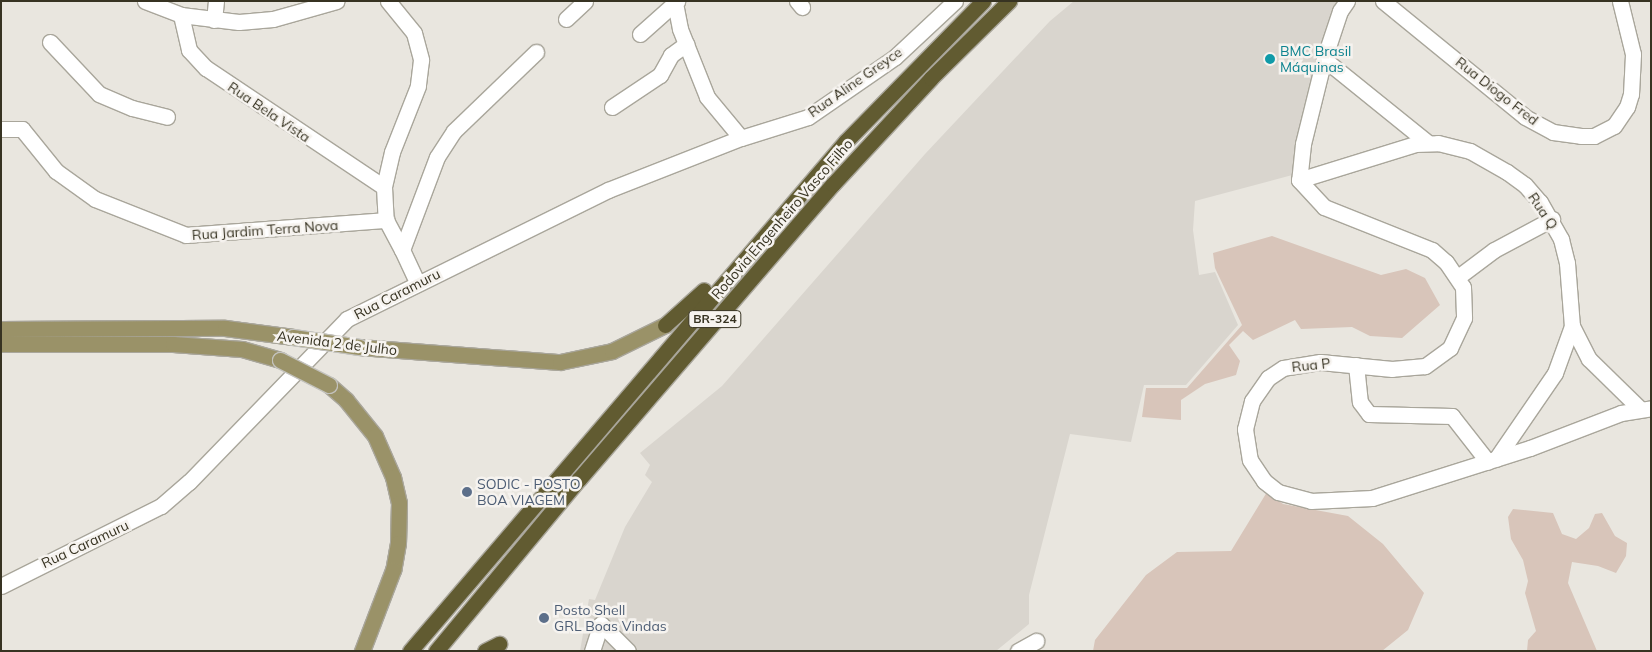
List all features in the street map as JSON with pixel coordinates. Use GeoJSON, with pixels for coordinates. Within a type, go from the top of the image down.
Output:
{"type":"FeatureCollection","features":[{"type":"Feature","properties":{"kind":"highway","name":"Rodovia Engenheiro Vasco Filho"},"geometry":{"type":"LineString","coordinates":[[410,651],[846,141],[983,1]]}},
{"type":"Feature","properties":{"kind":"highway","name":"Rodovia Engenheiro Vasco Filho"},"geometry":{"type":"LineString","coordinates":[[436,651],[579,479],[827,191],[931,78],[1009,1]]}},
{"type":"Feature","properties":{"kind":"highway"},"geometry":{"type":"LineString","coordinates":[[665,325],[694,302],[822,156],[846,141]]}},
{"type":"Feature","properties":{"kind":"highway"},"geometry":{"type":"LineString","coordinates":[[485,651],[502,648]]}},
{"type":"Feature","properties":{"kind":"main road","name":"Avenida 2 de Julho"},"geometry":{"type":"LineString","coordinates":[[1,329],[225,328],[359,347],[560,362],[612,352],[665,325]]}},
{"type":"Feature","properties":{"kind":"main road","name":"Avenida 2 de Julho"},"geometry":{"type":"LineString","coordinates":[[1,344],[173,344],[242,349],[280,360],[329,385],[346,400],[375,436],[393,477],[399,503],[398,543],[393,570],[362,651]]}},
{"type":"Feature","properties":{"kind":"street"},"geometry":{"type":"LineString","coordinates":[[146,1],[181,15],[214,20],[273,20],[337,1]]}},
{"type":"Feature","properties":{"kind":"street"},"geometry":{"type":"LineString","coordinates":[[214,20],[216,1]]}},
{"type":"Feature","properties":{"kind":"street"},"geometry":{"type":"LineString","coordinates":[[388,1],[414,33],[421,74],[392,152],[384,187],[386,220],[417,282]]}},
{"type":"Feature","properties":{"kind":"street"},"geometry":{"type":"LineString","coordinates":[[566,19],[585,1]]}},
{"type":"Feature","properties":{"kind":"street","name":"Rua Aline Greyce"},"geometry":{"type":"LineString","coordinates":[[713,148],[808,116],[895,57],[956,1]]}},
{"type":"Feature","properties":{"kind":"street"},"geometry":{"type":"LineString","coordinates":[[1347,1],[1340,11],[1324,59],[1304,144],[1299,180],[1324,207],[1432,250],[1458,277],[1494,250],[1552,220]]}},
{"type":"Feature","properties":{"kind":"street","name":"Rua Diogo Fred"},"geometry":{"type":"LineString","coordinates":[[1383,1],[1525,117],[1553,132],[1594,136],[1614,126],[1629,100],[1633,54],[1620,1]]}},
{"type":"Feature","properties":{"kind":"street"},"geometry":{"type":"LineString","coordinates":[[640,34],[676,2],[686,44],[708,97],[741,138]]}},
{"type":"Feature","properties":{"kind":"street","name":"Rua Bela Vista"},"geometry":{"type":"LineString","coordinates":[[181,15],[189,50],[206,68],[384,187]]}},
{"type":"Feature","properties":{"kind":"street"},"geometry":{"type":"LineString","coordinates":[[50,42],[99,94],[132,108],[166,117]]}},
{"type":"Feature","properties":{"kind":"street"},"geometry":{"type":"LineString","coordinates":[[612,107],[660,75],[672,55],[686,44]]}},
{"type":"Feature","properties":{"kind":"street"},"geometry":{"type":"LineString","coordinates":[[402,250],[437,157],[446,142],[536,52]]}},
{"type":"Feature","properties":{"kind":"street"},"geometry":{"type":"LineString","coordinates":[[1324,59],[1426,142]]}},
{"type":"Feature","properties":{"kind":"street","name":"Rua Jardim Terra Nova"},"geometry":{"type":"LineString","coordinates":[[1,128],[22,129],[56,171],[95,199],[186,235],[386,220]]}},
{"type":"Feature","properties":{"kind":"street","name":"Rua Q"},"geometry":{"type":"LineString","coordinates":[[1299,180],[1426,142],[1453,145],[1507,172],[1525,185],[1552,220],[1567,264],[1572,326],[1555,373],[1492,460]]}},
{"type":"Feature","properties":{"kind":"street","name":"Rua Caramuru"},"geometry":{"type":"LineString","coordinates":[[1,586],[161,506],[189,482],[335,329],[417,282],[608,190],[713,148]]}},
{"type":"Feature","properties":{"kind":"street","name":"Rua P"},"geometry":{"type":"LineString","coordinates":[[1458,277],[1464,310],[1459,333],[1450,348],[1424,366],[1408,370],[1356,365],[1298,364],[1283,368],[1258,390],[1247,416],[1245,445],[1257,472],[1278,492],[1311,501],[1372,498],[1645,408]]}},
{"type":"Feature","properties":{"kind":"street"},"geometry":{"type":"LineString","coordinates":[[1572,326],[1589,359],[1645,408]]}},
{"type":"Feature","properties":{"kind":"street"},"geometry":{"type":"LineString","coordinates":[[1356,365],[1360,402],[1369,414],[1452,416],[1492,460]]}},
{"type":"Feature","properties":{"kind":"street"},"geometry":{"type":"LineString","coordinates":[[592,651],[601,624],[628,651]]}},
{"type":"Feature","properties":{"kind":"street"},"geometry":{"type":"LineString","coordinates":[[1018,651],[1036,641]]}},
{"type":"Feature","properties":{"kind":"shaded area"},"geometry":{"type":"Polygon","coordinates":[[[1074,1],[1340,1],[1318,54],[1307,94],[1296,174],[1195,201],[1193,230],[1199,275],[1215,272],[1238,325],[1186,385],[1144,385],[1131,442],[1070,434],[1029,595],[1029,624],[996,651],[580,651],[589,599],[595,600],[625,527],[652,482],[645,475],[650,465],[640,453],[722,386],[925,154],[1050,21],[1074,1]]]}},
{"type":"Feature","properties":{"kind":"shaded area"},"geometry":{"type":"Polygon","coordinates":[[[1272,236],[1381,275],[1406,269],[1425,278],[1440,305],[1402,338],[1370,336],[1352,327],[1301,329],[1295,320],[1253,340],[1243,331],[1229,345],[1240,361],[1236,375],[1205,384],[1181,400],[1181,420],[1142,417],[1146,388],[1187,388],[1242,325],[1215,268],[1213,253],[1272,236]]]}},
{"type":"Feature","properties":{"kind":"shaded area"},"geometry":{"type":"Polygon","coordinates":[[[1267,492],[1283,504],[1348,516],[1383,544],[1424,593],[1408,630],[1382,651],[1093,651],[1095,640],[1146,575],[1177,552],[1231,551],[1267,492]]]}},
{"type":"Feature","properties":{"kind":"shaded area"},"geometry":{"type":"Polygon","coordinates":[[[1513,509],[1553,513],[1562,534],[1576,539],[1589,528],[1595,514],[1602,513],[1615,536],[1627,543],[1626,556],[1616,573],[1598,566],[1572,562],[1568,583],[1597,651],[1527,651],[1528,640],[1536,631],[1525,593],[1528,581],[1523,560],[1511,539],[1508,517],[1513,509]]]}},
{"type":"Feature","properties":{"kind":"place","name":"BMC Brasil Máquinas"},"geometry":{"type":"Point","coordinates":[1270,59]}},
{"type":"Feature","properties":{"kind":"place","name":"SODIC - POSTO BOA VIAGEM"},"geometry":{"type":"Point","coordinates":[467,492]}},
{"type":"Feature","properties":{"kind":"place","name":"Posto Shell GRL Boas Vindas"},"geometry":{"type":"Point","coordinates":[544,618]}}]}
